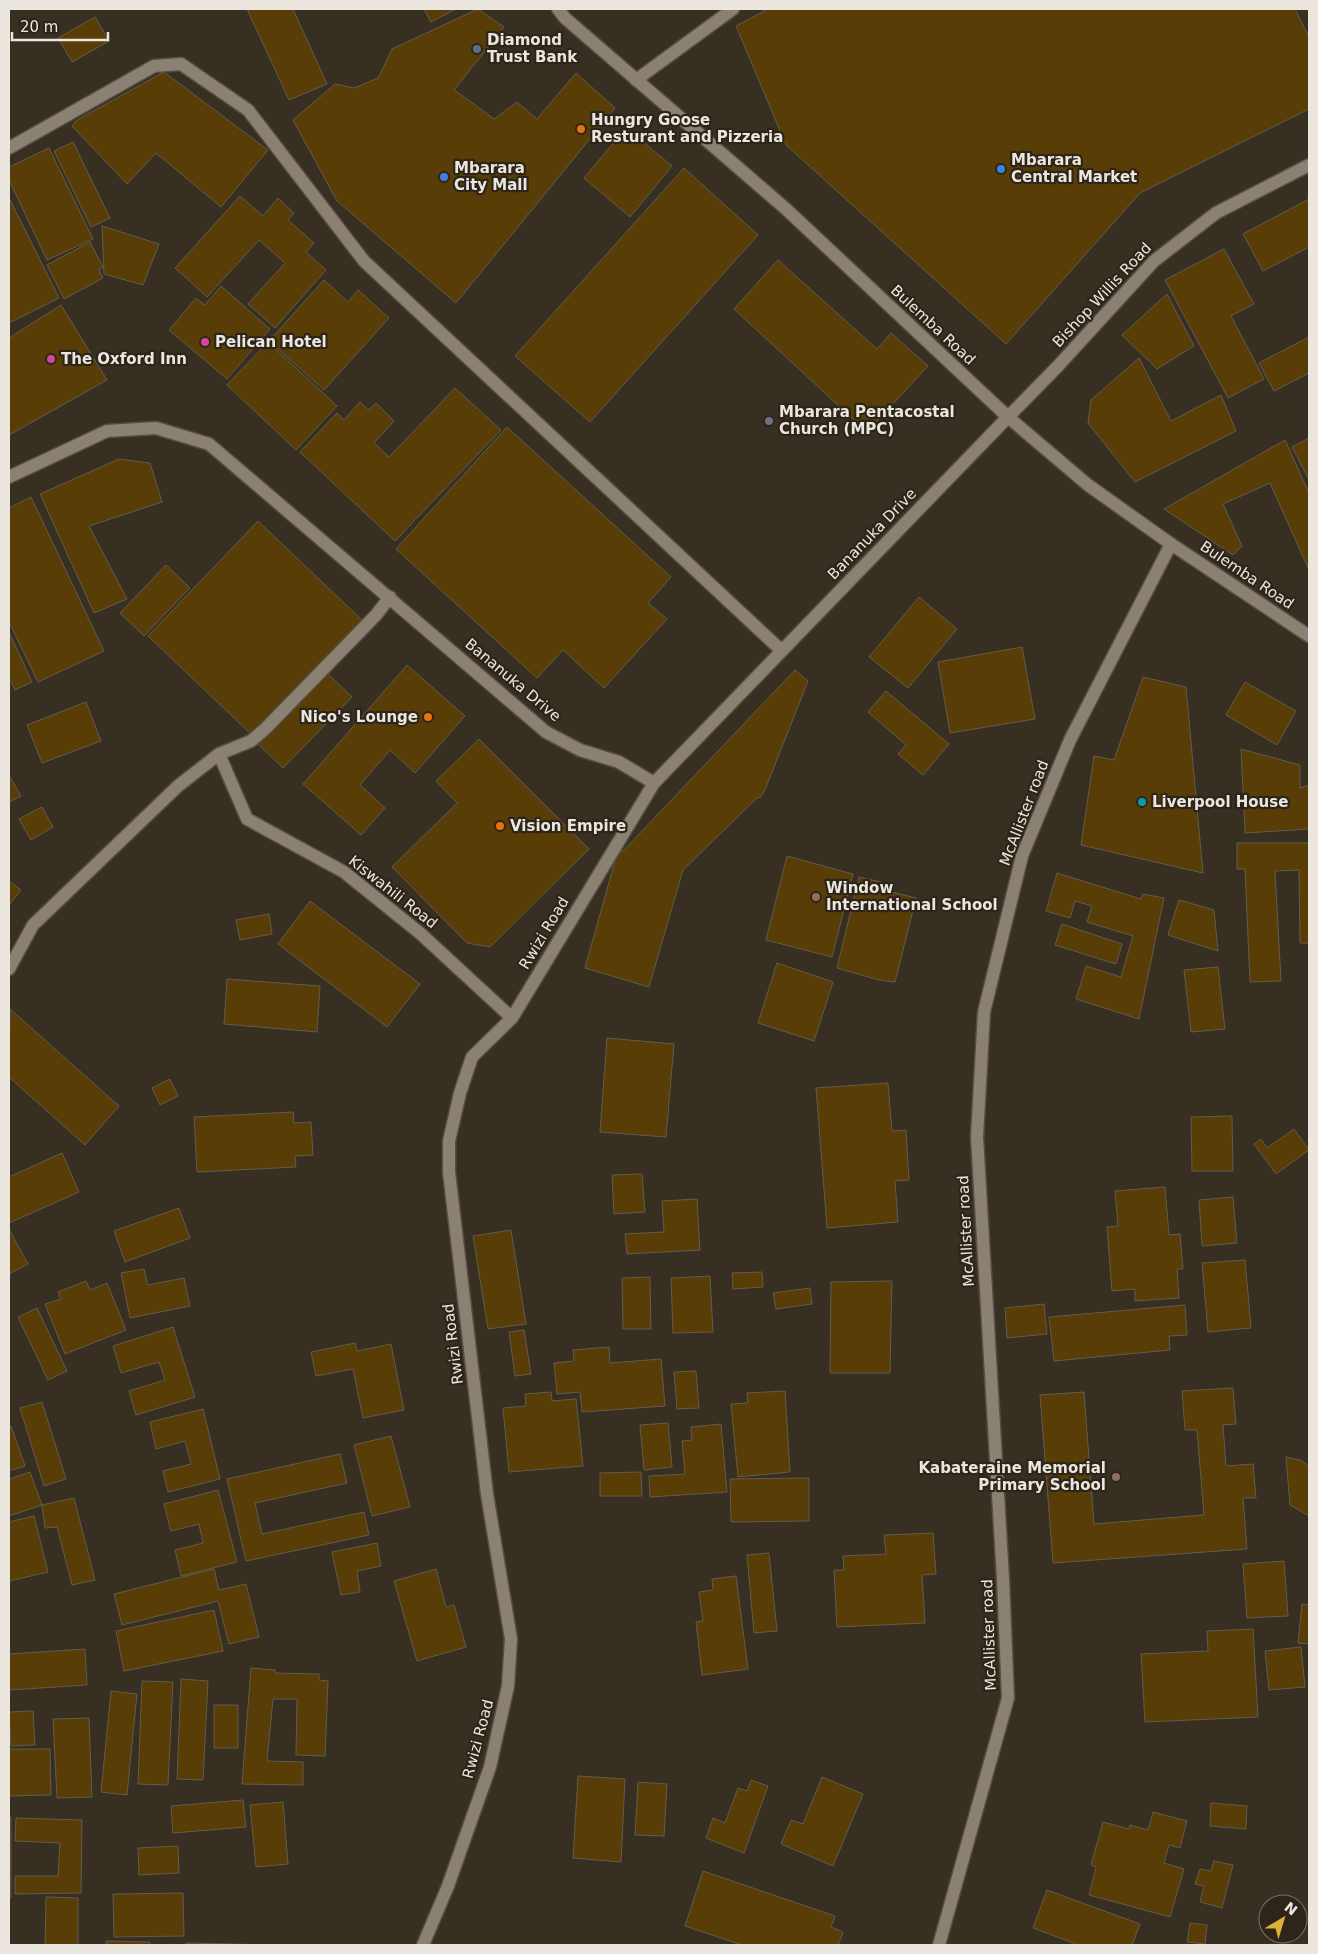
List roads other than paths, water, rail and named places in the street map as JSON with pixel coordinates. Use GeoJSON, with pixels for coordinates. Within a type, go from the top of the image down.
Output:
{"type":"FeatureCollection","features":[{"type":"Feature","properties":{"kind":"street","name":"Bulemba Road"},"geometry":{"type":"LineString","coordinates":[[558,9],[565,18],[786,209],[1008,417],[1088,485],[1171,544],[1308,635]]}},
{"type":"Feature","properties":{"kind":"street"},"geometry":{"type":"LineString","coordinates":[[636,80],[734,9]]}},
{"type":"Feature","properties":{"kind":"street"},"geometry":{"type":"LineString","coordinates":[[9,148],[154,66],[182,64],[248,110],[364,261],[782,651]]}},
{"type":"Feature","properties":{"kind":"street","name":"Bishop Willis Road"},"geometry":{"type":"LineString","coordinates":[[1008,417],[1058,366],[1154,260],[1216,213],[1309,165]]}},
{"type":"Feature","properties":{"kind":"street","name":"Bananuka Drive"},"geometry":{"type":"LineString","coordinates":[[9,477],[107,431],[156,428],[210,444],[546,732],[580,750],[612,759],[654,783],[1008,417]]}},
{"type":"Feature","properties":{"kind":"street","name":"McAllister road"},"geometry":{"type":"LineString","coordinates":[[939,1945],[1008,1698],[1003,1569],[977,1138],[984,1012],[1022,856],[1070,740],[1171,544]]}},
{"type":"Feature","properties":{"kind":"street"},"geometry":{"type":"LineString","coordinates":[[9,969],[33,924],[178,786],[219,754],[251,741],[265,729],[370,621],[390,597]]}},
{"type":"Feature","properties":{"kind":"street","name":"Kiswahili Road"},"geometry":{"type":"LineString","coordinates":[[219,754],[247,819],[344,872],[421,934],[512,1018]]}},
{"type":"Feature","properties":{"kind":"street","name":"Rwizi Road"},"geometry":{"type":"LineString","coordinates":[[423,1945],[448,1886],[490,1767],[508,1686],[511,1639],[487,1494],[449,1172],[449,1141],[460,1093],[472,1057],[512,1018],[654,783]]}},
{"type":"Feature","properties":{"kind":"place","name":"Diamond Trust Bank"},"geometry":{"type":"Point","coordinates":[477,49]}},
{"type":"Feature","properties":{"kind":"place","name":"Hungry Goose Resturant and Pizzeria"},"geometry":{"type":"Point","coordinates":[581,129]}},
{"type":"Feature","properties":{"kind":"place","name":"Mbarara Central Market"},"geometry":{"type":"Point","coordinates":[1001,169]}},
{"type":"Feature","properties":{"kind":"place","name":"Mbarara City Mall"},"geometry":{"type":"Point","coordinates":[444,177]}},
{"type":"Feature","properties":{"kind":"place","name":"Pelican Hotel"},"geometry":{"type":"Point","coordinates":[205,342]}},
{"type":"Feature","properties":{"kind":"place","name":"The Oxford Inn"},"geometry":{"type":"Point","coordinates":[51,359]}},
{"type":"Feature","properties":{"kind":"place","name":"Mbarara Pentacostal Church (MPC)"},"geometry":{"type":"Point","coordinates":[769,421]}},
{"type":"Feature","properties":{"kind":"place","name":"Nico's Lounge"},"geometry":{"type":"Point","coordinates":[428,717]}},
{"type":"Feature","properties":{"kind":"place","name":"Liverpool House"},"geometry":{"type":"Point","coordinates":[1142,802]}},
{"type":"Feature","properties":{"kind":"place","name":"Vision Empire"},"geometry":{"type":"Point","coordinates":[500,826]}},
{"type":"Feature","properties":{"kind":"place","name":"Window International School"},"geometry":{"type":"Point","coordinates":[816,897]}},
{"type":"Feature","properties":{"kind":"place","name":"Kabateraine Memorial Primary School"},"geometry":{"type":"Point","coordinates":[1116,1477]}}]}
